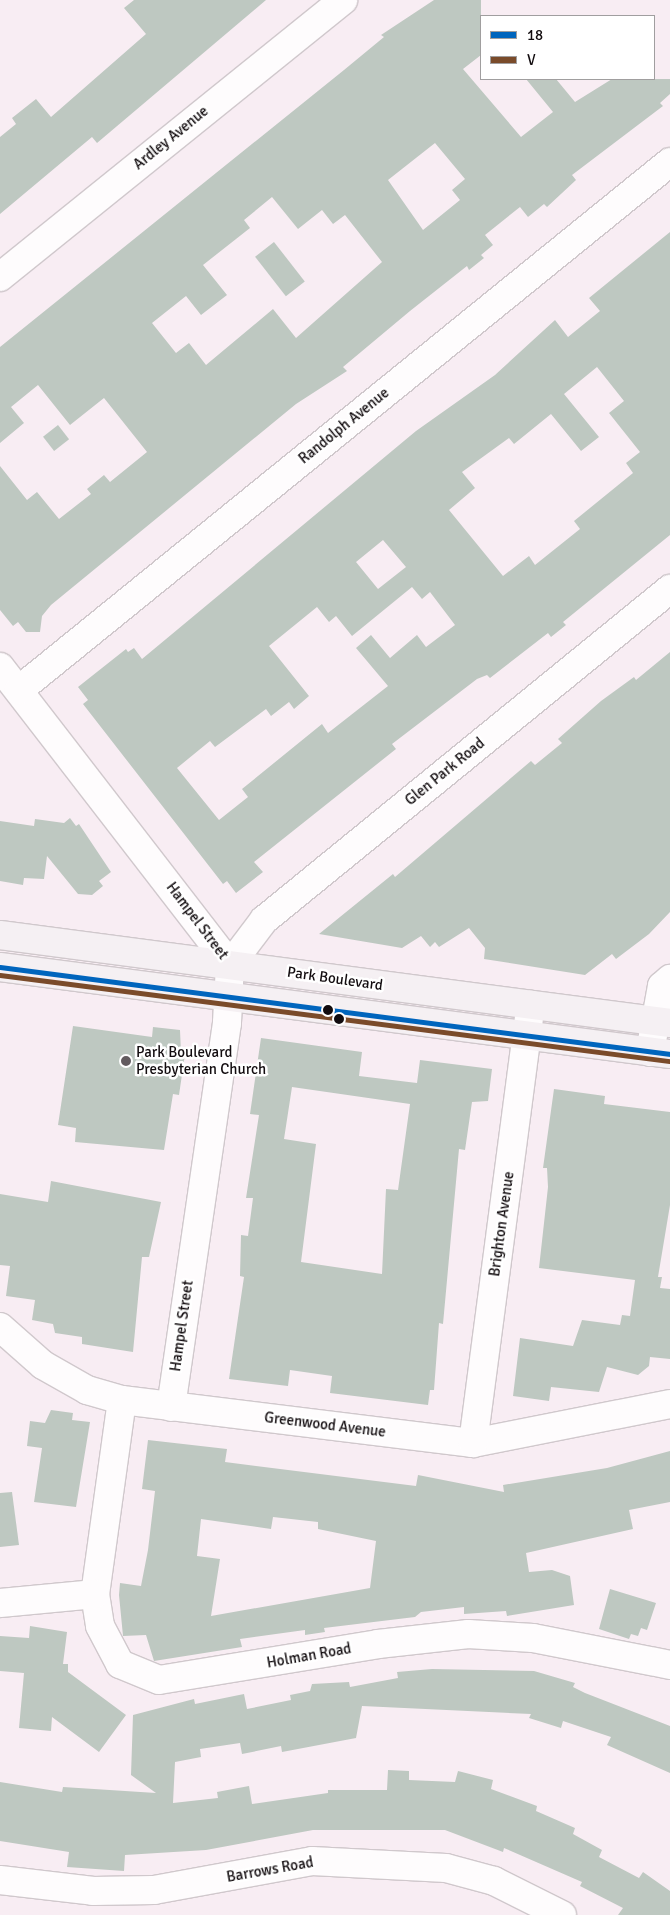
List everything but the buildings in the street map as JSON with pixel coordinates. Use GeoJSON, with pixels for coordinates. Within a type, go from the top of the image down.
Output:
{"type":"FeatureCollection","features":[{"type":"Feature","properties":{"kind":"main road","name":"Park Boulevard"},"geometry":{"type":"LineString","coordinates":[[0,935],[663,1022]]}},
{"type":"Feature","properties":{"kind":"main road","name":"Park Boulevard"},"geometry":{"type":"LineString","coordinates":[[0,967],[660,1053]]}},
{"type":"Feature","properties":{"kind":"street","name":"Ardley Avenue"},"geometry":{"type":"LineString","coordinates":[[0,277],[343,0]]}},
{"type":"Feature","properties":{"kind":"street","name":"Randolph Avenue"},"geometry":{"type":"LineString","coordinates":[[18,690],[670,162]]}},
{"type":"Feature","properties":{"kind":"street","name":"Glen Park Road"},"geometry":{"type":"LineString","coordinates":[[230,965],[264,920],[670,589]]}},
{"type":"Feature","properties":{"kind":"street","name":"Hampel Street"},"geometry":{"type":"LineString","coordinates":[[0,668],[230,965],[228,996],[171,1407]]}},
{"type":"Feature","properties":{"kind":"street"},"geometry":{"type":"LineString","coordinates":[[660,1053],[663,1022],[662,986],[670,979]]}},
{"type":"Feature","properties":{"kind":"street","name":"Brighton Avenue"},"geometry":{"type":"LineString","coordinates":[[473,1443],[531,1005]]}},
{"type":"Feature","properties":{"kind":"street","name":"Greenwood Avenue"},"geometry":{"type":"LineString","coordinates":[[0,1327],[43,1365],[87,1390],[122,1400],[473,1443],[670,1404]]}},
{"type":"Feature","properties":{"kind":"street"},"geometry":{"type":"LineString","coordinates":[[0,1603],[95,1594],[122,1400]]}},
{"type":"Feature","properties":{"kind":"street","name":"Holman Road"},"geometry":{"type":"LineString","coordinates":[[95,1594],[100,1626],[120,1664],[159,1680],[378,1644],[468,1634],[533,1638],[670,1665]]}},
{"type":"Feature","properties":{"kind":"street","name":"Barrows Road"},"geometry":{"type":"LineString","coordinates":[[0,1880],[93,1891],[154,1890],[312,1861],[446,1868],[494,1881],[562,1915]]}},
{"type":"Feature","properties":{"kind":"transit line","name":"18"},"geometry":{"type":"LineString","coordinates":[[0,967],[670,1054]]}},
{"type":"Feature","properties":{"kind":"transit line","name":"V"},"geometry":{"type":"LineString","coordinates":[[0,975],[669,1061]]}},
{"type":"Feature","properties":{"kind":"place","name":"Park Boulevard Presbyterian Church"},"geometry":{"type":"Point","coordinates":[126,1061]}}]}
